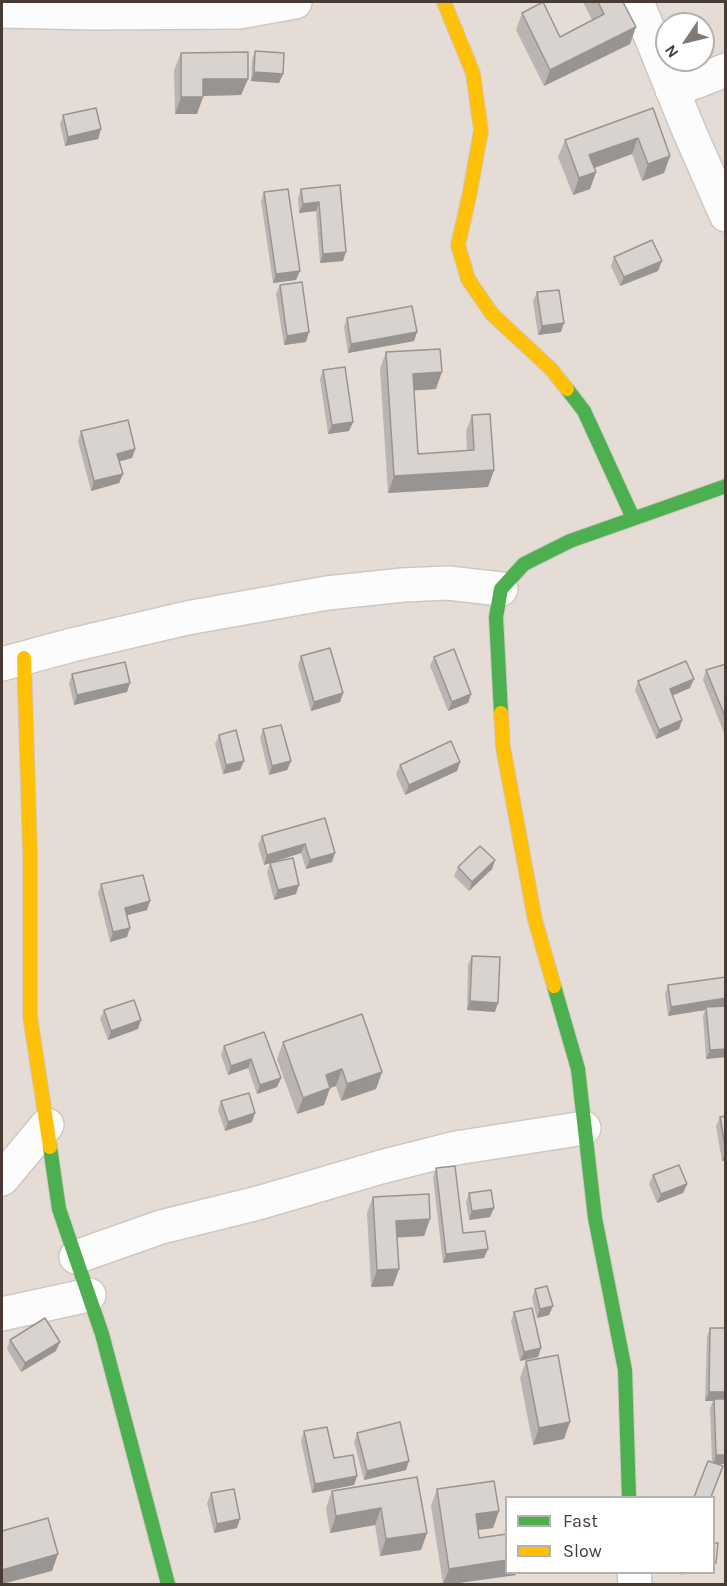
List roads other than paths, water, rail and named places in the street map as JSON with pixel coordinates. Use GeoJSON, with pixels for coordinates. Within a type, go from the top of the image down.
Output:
{"type":"FeatureCollection","features":[{"type":"Feature","properties":{"kind":"street"},"geometry":{"type":"LineString","coordinates":[[2,11],[239,12],[295,2]]}},
{"type":"Feature","properties":{"kind":"street"},"geometry":{"type":"LineString","coordinates":[[444,2],[472,73],[481,131],[458,245],[468,279],[492,314],[551,369],[584,411],[633,518]]}},
{"type":"Feature","properties":{"kind":"street"},"geometry":{"type":"LineString","coordinates":[[637,2],[726,215]]}},
{"type":"Feature","properties":{"kind":"street"},"geometry":{"type":"LineString","coordinates":[[672,90],[726,70]]}},
{"type":"Feature","properties":{"kind":"street"},"geometry":{"type":"LineString","coordinates":[[629,1496],[625,1370],[595,1218],[578,1069],[535,920],[503,747],[496,617],[501,589],[524,564],[570,541],[726,486]]}},
{"type":"Feature","properties":{"kind":"street"},"geometry":{"type":"LineString","coordinates":[[168,1584],[102,1334],[59,1209],[30,1016],[30,851],[13,661],[187,618],[327,593],[448,583],[501,589]]}},
{"type":"Feature","properties":{"kind":"street"},"geometry":{"type":"LineString","coordinates":[[2,1179],[47,1125]]}},
{"type":"Feature","properties":{"kind":"street"},"geometry":{"type":"LineString","coordinates":[[76,1257],[161,1227],[258,1203],[381,1167],[456,1148],[584,1128]]}},
{"type":"Feature","properties":{"kind":"street"},"geometry":{"type":"LineString","coordinates":[[2,1314],[89,1295]]}}]}
